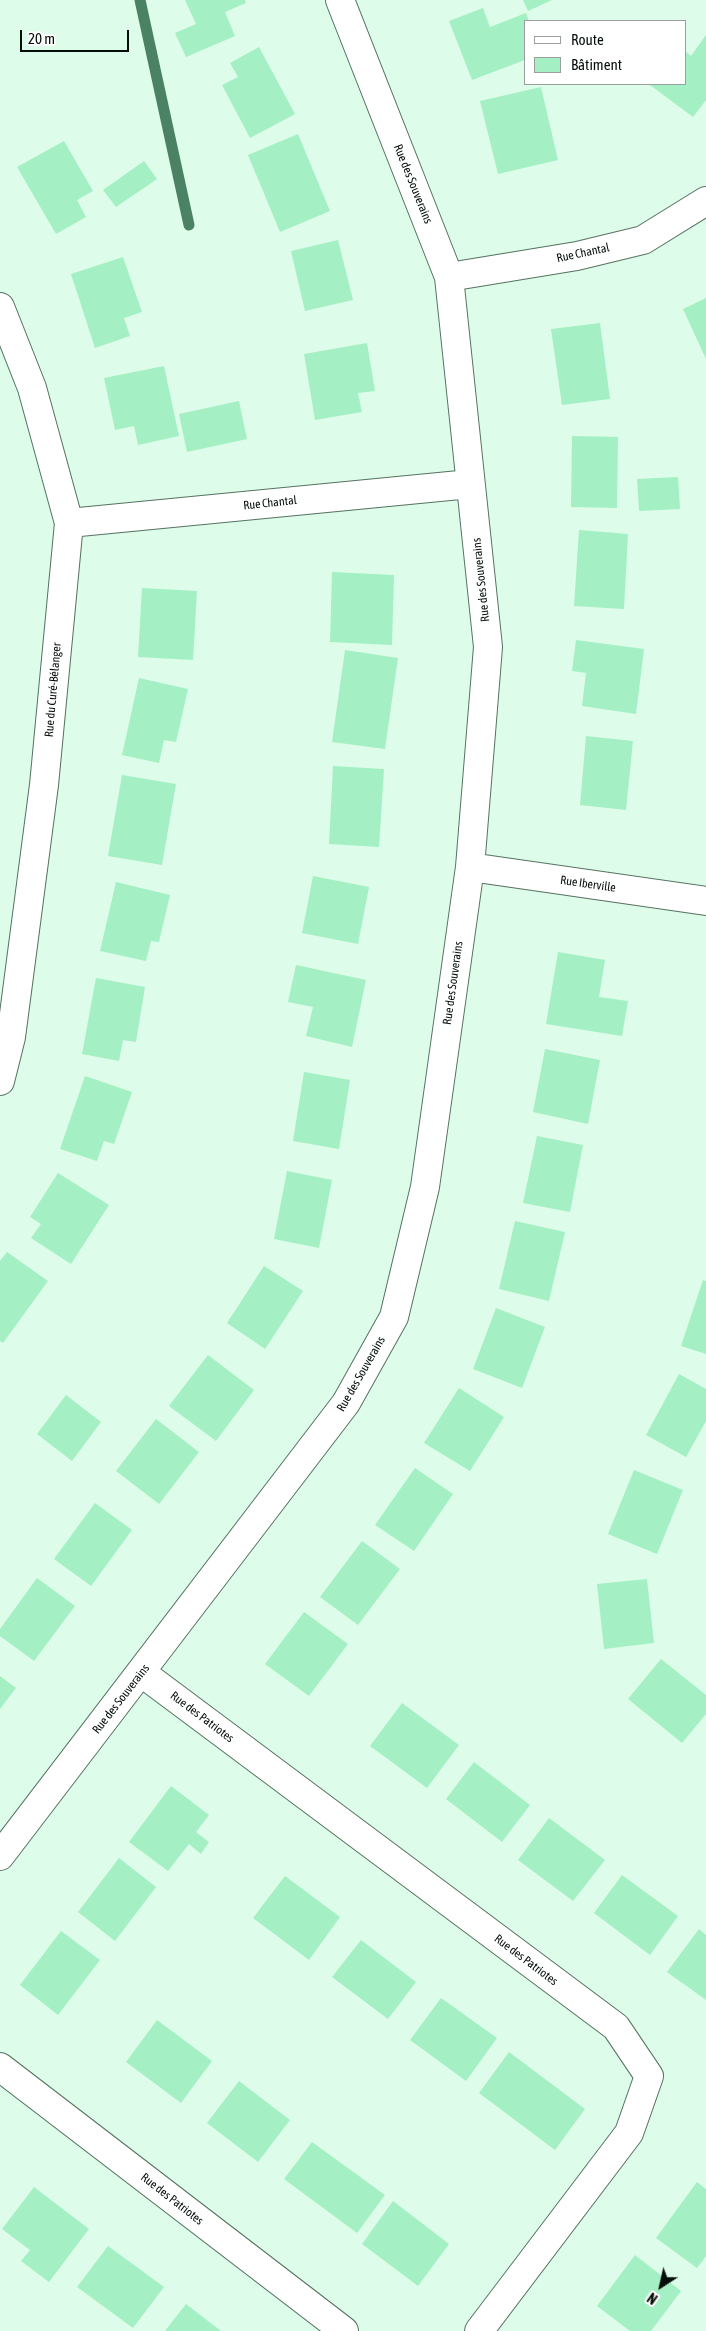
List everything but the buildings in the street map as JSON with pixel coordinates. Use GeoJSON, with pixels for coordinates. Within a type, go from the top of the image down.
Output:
{"type":"FeatureCollection","features":[{"type":"Feature","properties":{"kind":"street","name":"Rue des Souverains"},"geometry":{"type":"LineString","coordinates":[[0,1856],[142,1673],[346,1403],[394,1317],[424,1187],[470,867],[488,647],[449,277],[340,0]]}},
{"type":"Feature","properties":{"kind":"street","name":"Rue Chantal"},"geometry":{"type":"LineString","coordinates":[[449,277],[577,256],[643,240],[706,201]]}},
{"type":"Feature","properties":{"kind":"street","name":"Rue du Curé-Bélanger"},"geometry":{"type":"LineString","coordinates":[[0,307],[32,388],[69,523],[44,785],[11,1038],[0,1081]]}},
{"type":"Feature","properties":{"kind":"street","name":"Rue Chantal"},"geometry":{"type":"LineString","coordinates":[[69,523],[470,484]]}},
{"type":"Feature","properties":{"kind":"street","name":"Rue Iberville"},"geometry":{"type":"LineString","coordinates":[[470,867],[706,901]]}},
{"type":"Feature","properties":{"kind":"street","name":"Rue des Patriotes"},"geometry":{"type":"LineString","coordinates":[[142,1673],[616,2027],[648,2076],[629,2133],[479,2331]]}},
{"type":"Feature","properties":{"kind":"street","name":"Rue des Patriotes"},"geometry":{"type":"LineString","coordinates":[[0,2067],[344,2331]]}},
{"type":"Feature","properties":{"kind":"waterway"},"geometry":{"type":"LineString","coordinates":[[140,0],[189,225]]}}]}
